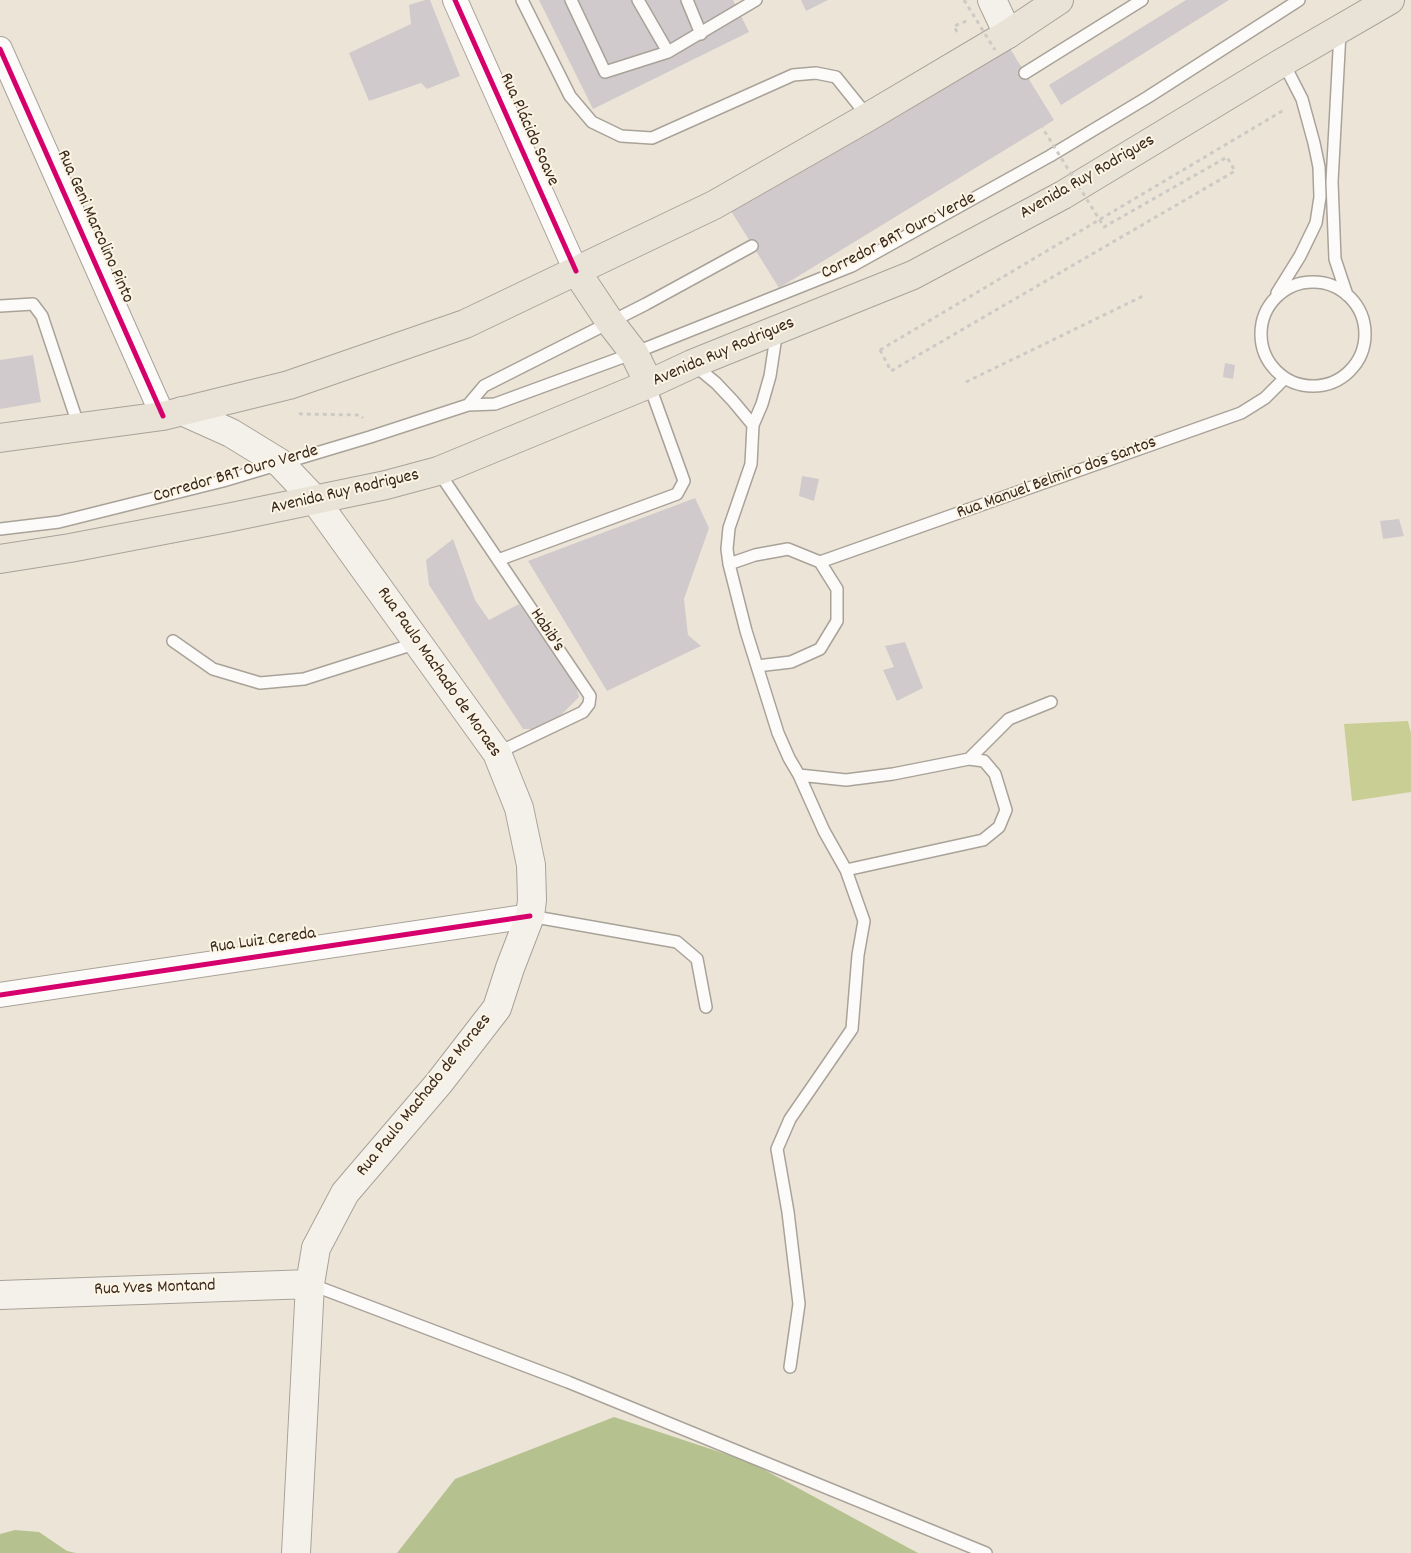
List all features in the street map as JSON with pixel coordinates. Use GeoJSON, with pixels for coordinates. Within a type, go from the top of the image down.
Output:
{"type":"FeatureCollection","features":[{"type":"Feature","properties":{"kind":"main road"},"geometry":{"type":"LineString","coordinates":[[992,0],[1001,42]]}},
{"type":"Feature","properties":{"kind":"main road","name":"Avenida Ruy Rodrigues"},"geometry":{"type":"LineString","coordinates":[[0,559],[70,548],[315,500],[386,485],[438,471],[649,384],[692,364],[913,275],[1063,195],[1283,62],[1390,0]]}},
{"type":"Feature","properties":{"kind":"main road"},"geometry":{"type":"LineString","coordinates":[[0,438],[173,413],[289,385],[465,324],[714,204],[871,120],[1001,42],[1053,2]]}},
{"type":"Feature","properties":{"kind":"main road"},"geometry":{"type":"LineString","coordinates":[[576,271],[610,322],[634,353],[649,384]]}},
{"type":"Feature","properties":{"kind":"main road","name":"Rua Paulo Machado de Moraes"},"geometry":{"type":"LineString","coordinates":[[173,413],[231,433],[280,463],[315,500],[497,753],[519,808],[531,865],[532,900],[530,916],[497,1008],[439,1084],[345,1193],[316,1248],[310,1284],[296,1553]]}},
{"type":"Feature","properties":{"kind":"main road","name":"Rua Yves Montand"},"geometry":{"type":"LineString","coordinates":[[0,1295],[310,1284]]}},
{"type":"Feature","properties":{"kind":"street","name":"Rua Plácido Soave"},"geometry":{"type":"LineString","coordinates":[[455,0],[576,271]]}},
{"type":"Feature","properties":{"kind":"street","name":"Rua Geni Marcolino Pinto"},"geometry":{"type":"LineString","coordinates":[[0,49],[173,413]]}},
{"type":"Feature","properties":{"kind":"street","name":"Rua Luiz Cereda"},"geometry":{"type":"LineString","coordinates":[[0,995],[530,916]]}},
{"type":"Feature","properties":{"kind":"lane"},"geometry":{"type":"LineString","coordinates":[[522,0],[570,96],[592,122],[621,136],[652,138],[793,75],[816,72],[836,77],[871,120]]}},
{"type":"Feature","properties":{"kind":"lane"},"geometry":{"type":"LineString","coordinates":[[572,0],[605,72],[668,52],[756,0]]}},
{"type":"Feature","properties":{"kind":"lane"},"geometry":{"type":"LineString","coordinates":[[638,0],[668,52]]}},
{"type":"Feature","properties":{"kind":"lane"},"geometry":{"type":"LineString","coordinates":[[687,0],[701,34]]}},
{"type":"Feature","properties":{"kind":"lane"},"geometry":{"type":"LineString","coordinates":[[1025,73],[1142,0]]}},
{"type":"Feature","properties":{"kind":"lane","name":"Corredor BRT Ouro Verde"},"geometry":{"type":"LineString","coordinates":[[0,529],[59,522],[224,481],[370,438],[468,405],[495,404],[634,353],[852,266],[1050,156],[1148,97],[1299,0]]}},
{"type":"Feature","properties":{"kind":"lane"},"geometry":{"type":"LineString","coordinates":[[1340,30],[1332,182],[1335,259],[1347,295]]}},
{"type":"Feature","properties":{"kind":"lane"},"geometry":{"type":"LineString","coordinates":[[1273,300],[1285,290],[1301,283],[1317,282],[1333,286],[1347,295],[1358,308],[1365,324],[1365,342],[1360,358],[1349,372],[1335,382],[1318,386],[1301,385],[1285,378],[1272,366],[1263,351],[1261,333],[1264,316],[1273,300],[1304,248],[1316,223],[1318,206],[1319,167],[1302,99],[1283,62]]}},
{"type":"Feature","properties":{"kind":"lane"},"geometry":{"type":"LineString","coordinates":[[468,405],[484,386],[646,304],[752,246]]}},
{"type":"Feature","properties":{"kind":"lane"},"geometry":{"type":"LineString","coordinates":[[0,306],[33,304],[42,316],[79,428]]}},
{"type":"Feature","properties":{"kind":"lane"},"geometry":{"type":"LineString","coordinates":[[777,330],[770,376],[762,404],[753,425],[751,464],[729,528],[727,549],[729,564],[746,631],[778,733],[824,830],[846,870],[864,921],[858,955],[852,1029],[790,1120],[777,1150],[788,1212],[799,1304],[790,1367]]}},
{"type":"Feature","properties":{"kind":"lane"},"geometry":{"type":"LineString","coordinates":[[692,364],[722,389],[753,425]]}},
{"type":"Feature","properties":{"kind":"lane","name":"Rua Manuel Belmiro dos Santos"},"geometry":{"type":"LineString","coordinates":[[820,562],[1241,413],[1265,398],[1285,378]]}},
{"type":"Feature","properties":{"kind":"lane"},"geometry":{"type":"LineString","coordinates":[[498,560],[677,494],[684,481],[649,384]]}},
{"type":"Feature","properties":{"kind":"lane","name":"Habib's"},"geometry":{"type":"LineString","coordinates":[[438,471],[590,696],[589,704],[583,712],[497,753]]}},
{"type":"Feature","properties":{"kind":"lane"},"geometry":{"type":"LineString","coordinates":[[729,564],[754,555],[788,549],[820,562],[837,590],[838,621],[820,648],[791,662],[757,666]]}},
{"type":"Feature","properties":{"kind":"lane"},"geometry":{"type":"LineString","coordinates":[[173,641],[213,669],[260,683],[304,679],[417,643]]}},
{"type":"Feature","properties":{"kind":"lane"},"geometry":{"type":"LineString","coordinates":[[968,759],[1009,719],[1051,702]]}},
{"type":"Feature","properties":{"kind":"lane"},"geometry":{"type":"LineString","coordinates":[[798,775],[846,780],[893,774],[968,759],[984,762],[995,774],[1006,810],[999,828],[983,840],[846,870]]}},
{"type":"Feature","properties":{"kind":"lane"},"geometry":{"type":"LineString","coordinates":[[530,916],[677,942],[697,959],[706,1007]]}},
{"type":"Feature","properties":{"kind":"lane"},"geometry":{"type":"LineString","coordinates":[[310,1284],[577,1386],[986,1553]]}},
{"type":"Feature","properties":{"kind":"path"},"geometry":{"type":"LineString","coordinates":[[964,0],[1001,42]]}},
{"type":"Feature","properties":{"kind":"path"},"geometry":{"type":"LineString","coordinates":[[1042,127],[1104,227],[1228,157],[1235,171],[891,371],[880,350],[1302,99]]}},
{"type":"Feature","properties":{"kind":"path"},"geometry":{"type":"LineString","coordinates":[[966,382],[1143,296]]}},
{"type":"Feature","properties":{"kind":"green space"},"geometry":{"type":"Polygon","coordinates":[[[1408,721],[1411,733],[1411,792],[1352,801],[1344,724],[1408,721]]]}},
{"type":"Feature","properties":{"kind":"green space"},"geometry":{"type":"Polygon","coordinates":[[[614,1417],[750,1462],[918,1553],[397,1553],[455,1479],[614,1417]]]}},
{"type":"Feature","properties":{"kind":"green space"},"geometry":{"type":"Polygon","coordinates":[[[15,1530],[39,1532],[67,1551],[76,1553],[0,1553],[0,1534],[15,1530]]]}},
{"type":"Feature","properties":{"kind":"building"},"geometry":{"type":"Polygon","coordinates":[[[430,0],[460,76],[427,89],[421,83],[369,101],[349,53],[411,24],[409,5],[430,0]]]}},
{"type":"Feature","properties":{"kind":"building"},"geometry":{"type":"Polygon","coordinates":[[[539,0],[733,0],[749,32],[593,109],[539,0]]]}},
{"type":"Feature","properties":{"kind":"building"},"geometry":{"type":"Polygon","coordinates":[[[801,0],[828,0],[806,11],[801,0]]]}},
{"type":"Feature","properties":{"kind":"building"},"geometry":{"type":"Polygon","coordinates":[[[1186,0],[1229,0],[1061,105],[1049,85],[1186,0]]]}},
{"type":"Feature","properties":{"kind":"building"},"geometry":{"type":"Polygon","coordinates":[[[1006,42],[1054,120],[779,288],[731,211],[1006,42]]]}},
{"type":"Feature","properties":{"kind":"building"},"geometry":{"type":"Polygon","coordinates":[[[33,355],[41,402],[0,409],[0,360],[33,355]]]}},
{"type":"Feature","properties":{"kind":"building"},"geometry":{"type":"Polygon","coordinates":[[[1225,363],[1235,365],[1233,379],[1223,377],[1225,363]]]}},
{"type":"Feature","properties":{"kind":"building"},"geometry":{"type":"Polygon","coordinates":[[[802,476],[819,479],[814,501],[799,496],[802,476]]]}},
{"type":"Feature","properties":{"kind":"building"},"geometry":{"type":"Polygon","coordinates":[[[695,498],[709,528],[684,599],[688,635],[701,646],[607,691],[528,561],[695,498]]]}},
{"type":"Feature","properties":{"kind":"building"},"geometry":{"type":"Polygon","coordinates":[[[1399,519],[1404,536],[1383,539],[1380,521],[1399,519]]]}},
{"type":"Feature","properties":{"kind":"building"},"geometry":{"type":"Polygon","coordinates":[[[453,539],[475,600],[489,620],[519,604],[576,686],[579,697],[561,715],[540,729],[523,729],[429,585],[426,560],[453,539]]]}},
{"type":"Feature","properties":{"kind":"building"},"geometry":{"type":"Polygon","coordinates":[[[905,642],[923,688],[897,701],[883,670],[894,667],[885,646],[905,642]]]}},
{"type":"Feature","properties":{"kind":"cycle path"},"geometry":{"type":"LineString","coordinates":[[455,0],[576,271]]}},
{"type":"Feature","properties":{"kind":"cycle path"},"geometry":{"type":"LineString","coordinates":[[0,49],[163,416]]}},
{"type":"Feature","properties":{"kind":"cycle path"},"geometry":{"type":"LineString","coordinates":[[0,995],[530,916]]}}]}
